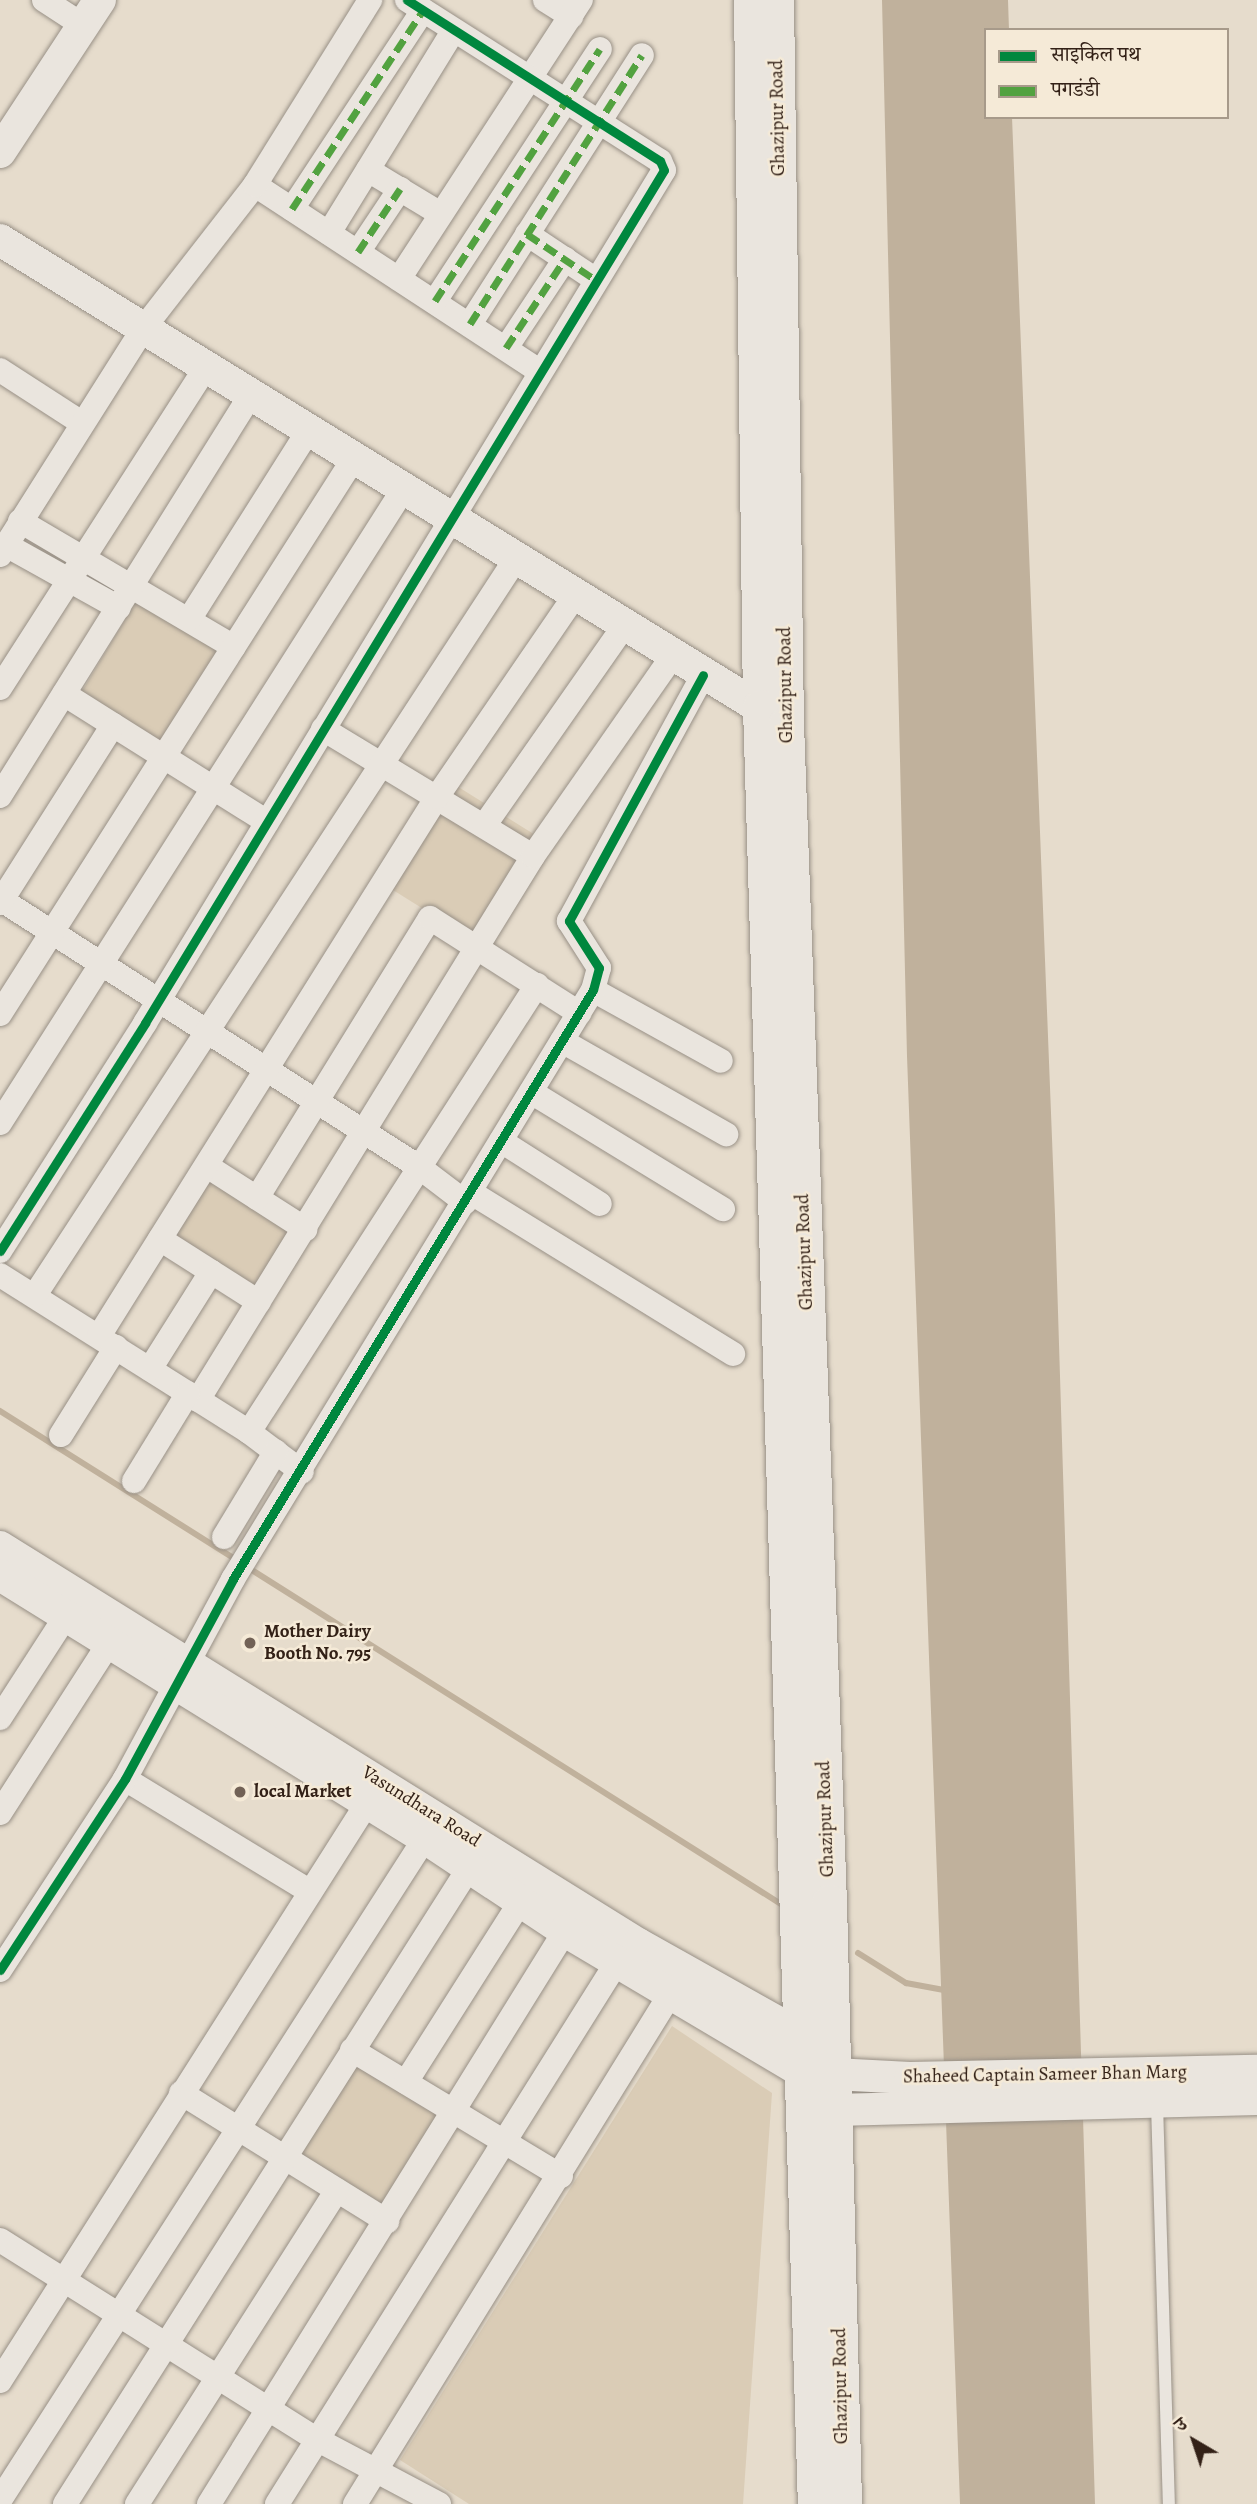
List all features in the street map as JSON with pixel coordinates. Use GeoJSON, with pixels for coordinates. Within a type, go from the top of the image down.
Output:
{"type":"FeatureCollection","features":[{"type":"Feature","properties":{"kind":"main road","name":"Ghazipur Road"},"geometry":{"type":"LineString","coordinates":[[751,0],[819,2073],[816,2504]]}},
{"type":"Feature","properties":{"kind":"main road","name":"Ghazipur Road"},"geometry":{"type":"LineString","coordinates":[[776,0],[773,715],[802,2036],[835,2110],[844,2504]]}},
{"type":"Feature","properties":{"kind":"street"},"geometry":{"type":"LineString","coordinates":[[0,152],[92,13],[44,0]]}},
{"type":"Feature","properties":{"kind":"street"},"geometry":{"type":"LineString","coordinates":[[119,608],[69,580],[3,550],[143,329],[255,185],[370,0]]}},
{"type":"Feature","properties":{"kind":"street"},"geometry":{"type":"LineString","coordinates":[[399,279],[576,8],[545,0]]}},
{"type":"Feature","properties":{"kind":"street"},"geometry":{"type":"LineString","coordinates":[[0,1251],[159,1000],[453,520],[539,370],[664,170],[660,161],[600,121],[415,5],[292,209]]}},
{"type":"Feature","properties":{"kind":"street"},"geometry":{"type":"LineString","coordinates":[[329,233],[454,30]]}},
{"type":"Feature","properties":{"kind":"street"},"geometry":{"type":"LineString","coordinates":[[435,301],[600,48]]}},
{"type":"Feature","properties":{"kind":"street"},"geometry":{"type":"LineString","coordinates":[[470,324],[642,55]]}},
{"type":"Feature","properties":{"kind":"street"},"geometry":{"type":"LineString","coordinates":[[368,170],[442,214]]}},
{"type":"Feature","properties":{"kind":"street"},"geometry":{"type":"LineString","coordinates":[[255,185],[539,370]]}},
{"type":"Feature","properties":{"kind":"street"},"geometry":{"type":"LineString","coordinates":[[358,252],[400,189]]}},
{"type":"Feature","properties":{"kind":"street"},"geometry":{"type":"LineString","coordinates":[[527,234],[596,280]]}},
{"type":"Feature","properties":{"kind":"street"},"geometry":{"type":"LineString","coordinates":[[0,240],[674,654],[703,675],[773,715]]}},
{"type":"Feature","properties":{"kind":"street"},"geometry":{"type":"LineString","coordinates":[[506,348],[565,260]]}},
{"type":"Feature","properties":{"kind":"street"},"geometry":{"type":"LineString","coordinates":[[0,688],[206,367]]}},
{"type":"Feature","properties":{"kind":"street"},"geometry":{"type":"LineString","coordinates":[[0,370],[82,423]]}},
{"type":"Feature","properties":{"kind":"street"},"geometry":{"type":"LineString","coordinates":[[0,796],[251,395]]}},
{"type":"Feature","properties":{"kind":"street"},"geometry":{"type":"LineString","coordinates":[[190,618],[309,430]]}},
{"type":"Feature","properties":{"kind":"street"},"geometry":{"type":"LineString","coordinates":[[0,1014],[354,458]]}},
{"type":"Feature","properties":{"kind":"street"},"geometry":{"type":"LineString","coordinates":[[0,1123],[404,488]]}},
{"type":"Feature","properties":{"kind":"street"},"geometry":{"type":"LineString","coordinates":[[20,520],[190,618],[234,647]]}},
{"type":"Feature","properties":{"kind":"street"},"geometry":{"type":"LineString","coordinates":[[35,1296],[517,557]]}},
{"type":"Feature","properties":{"kind":"street"},"geometry":{"type":"LineString","coordinates":[[61,1435],[160,1239],[437,797],[576,594]]}},
{"type":"Feature","properties":{"kind":"street"},"geometry":{"type":"LineString","coordinates":[[484,826],[625,625]]}},
{"type":"Feature","properties":{"kind":"street"},"geometry":{"type":"LineString","coordinates":[[134,1481],[259,1302],[479,949],[533,856],[674,654]]}},
{"type":"Feature","properties":{"kind":"street"},"geometry":{"type":"LineString","coordinates":[[0,1970],[125,1779],[240,1570],[593,990],[599,968],[569,921],[703,675]]}},
{"type":"Feature","properties":{"kind":"street"},"geometry":{"type":"LineString","coordinates":[[64,694],[268,822]]}},
{"type":"Feature","properties":{"kind":"street"},"geometry":{"type":"LineString","coordinates":[[113,725],[0,901],[419,1167],[733,1354]]}},
{"type":"Feature","properties":{"kind":"street"},"geometry":{"type":"LineString","coordinates":[[323,729],[533,856]]}},
{"type":"Feature","properties":{"kind":"street"},"geometry":{"type":"LineString","coordinates":[[257,1198],[430,918],[579,1013]]}},
{"type":"Feature","properties":{"kind":"street"},"geometry":{"type":"LineString","coordinates":[[249,1432],[537,985]]}},
{"type":"Feature","properties":{"kind":"street"},"geometry":{"type":"LineString","coordinates":[[593,990],[721,1060]]}},
{"type":"Feature","properties":{"kind":"street"},"geometry":{"type":"LineString","coordinates":[[562,1041],[726,1134]]}},
{"type":"Feature","properties":{"kind":"street"},"geometry":{"type":"LineString","coordinates":[[531,1092],[723,1209]]}},
{"type":"Feature","properties":{"kind":"street"},"geometry":{"type":"LineString","coordinates":[[502,1141],[600,1204]]}},
{"type":"Feature","properties":{"kind":"street"},"geometry":{"type":"LineString","coordinates":[[206,1166],[305,1229]]}},
{"type":"Feature","properties":{"kind":"street"},"geometry":{"type":"LineString","coordinates":[[160,1239],[259,1302]]}},
{"type":"Feature","properties":{"kind":"street"},"geometry":{"type":"LineString","coordinates":[[150,1369],[211,1272]]}},
{"type":"Feature","properties":{"kind":"street"},"geometry":{"type":"LineString","coordinates":[[0,1275],[249,1432],[302,1472]]}},
{"type":"Feature","properties":{"kind":"street"},"geometry":{"type":"LineString","coordinates":[[224,1537],[276,1451]]}},
{"type":"Feature","properties":{"kind":"street","name":"Vasundhara Road"},"geometry":{"type":"LineString","coordinates":[[0,1547],[366,1805],[425,1838],[565,1931],[617,1962],[678,1982],[802,2036]]}},
{"type":"Feature","properties":{"kind":"street","name":"Vasundhara Road"},"geometry":{"type":"LineString","coordinates":[[3,1585],[66,1616],[108,1643],[184,1676],[678,1982],[819,2073]]}},
{"type":"Feature","properties":{"kind":"street"},"geometry":{"type":"LineString","coordinates":[[0,1718],[66,1616]]}},
{"type":"Feature","properties":{"kind":"street"},"geometry":{"type":"LineString","coordinates":[[0,1813],[108,1643]]}},
{"type":"Feature","properties":{"kind":"street"},"geometry":{"type":"LineString","coordinates":[[125,1779],[309,1891]]}},
{"type":"Feature","properties":{"kind":"street"},"geometry":{"type":"LineString","coordinates":[[0,2381],[366,1805]]}},
{"type":"Feature","properties":{"kind":"street"},"geometry":{"type":"LineString","coordinates":[[0,2500],[425,1838]]}},
{"type":"Feature","properties":{"kind":"street"},"geometry":{"type":"LineString","coordinates":[[65,2504],[469,1868]]}},
{"type":"Feature","properties":{"kind":"street"},"geometry":{"type":"LineString","coordinates":[[406,2082],[521,1901]]}},
{"type":"Feature","properties":{"kind":"street"},"geometry":{"type":"LineString","coordinates":[[209,2504],[565,1931]]}},
{"type":"Feature","properties":{"kind":"street"},"geometry":{"type":"LineString","coordinates":[[277,2504],[617,1962]]}},
{"type":"Feature","properties":{"kind":"street"},"geometry":{"type":"LineString","coordinates":[[355,2504],[561,2176],[678,1982]]}},
{"type":"Feature","properties":{"kind":"street"},"geometry":{"type":"LineString","coordinates":[[352,2050],[561,2176]]}},
{"type":"Feature","properties":{"kind":"street","name":"Shaheed Captain Sameer Bhan Marg"},"geometry":{"type":"LineString","coordinates":[[1137,2094],[1257,2071]]}},
{"type":"Feature","properties":{"kind":"street","name":"Shaheed Captain Sameer Bhan Marg"},"geometry":{"type":"LineString","coordinates":[[819,2073],[911,2093],[1137,2094],[1257,2099]]}},
{"type":"Feature","properties":{"kind":"street"},"geometry":{"type":"LineString","coordinates":[[181,2093],[387,2221]]}},
{"type":"Feature","properties":{"kind":"street","name":"Shaheed Captain Sameer Bhan Marg"},"geometry":{"type":"LineString","coordinates":[[835,2110],[911,2093]]}},
{"type":"Feature","properties":{"kind":"street"},"geometry":{"type":"LineString","coordinates":[[138,2504],[337,2190]]}},
{"type":"Feature","properties":{"kind":"street"},"geometry":{"type":"LineString","coordinates":[[0,2240],[167,2343],[218,2378],[270,2407],[318,2440],[433,2502]]}},
{"type":"Feature","properties":{"kind":"lane"},"geometry":{"type":"LineString","coordinates":[[1137,2094],[1169,2504]]}},
{"type":"Feature","properties":{"kind":"shaded area"},"geometry":{"type":"Polygon","coordinates":[[[882,0],[1008,0],[1009,28],[984,28],[984,119],[1012,119],[1055,1215],[1095,2504],[960,2504],[907,1056],[882,0]]]}},
{"type":"Feature","properties":{"kind":"shaded area"},"geometry":{"type":"Polygon","coordinates":[[[141,593],[234,649],[171,752],[79,697],[141,593]]]}},
{"type":"Feature","properties":{"kind":"shaded area"},"geometry":{"type":"Polygon","coordinates":[[[452,783],[544,840],[479,944],[387,886],[452,783]]]}},
{"type":"Feature","properties":{"kind":"shaded area"},"geometry":{"type":"Polygon","coordinates":[[[209,1175],[291,1228],[253,1287],[171,1234],[209,1175]]]}},
{"type":"Feature","properties":{"kind":"shaded area"},"geometry":{"type":"Polygon","coordinates":[[[672,2026],[772,2093],[743,2504],[469,2504],[400,2460],[672,2026]]]}},
{"type":"Feature","properties":{"kind":"shaded area"},"geometry":{"type":"Polygon","coordinates":[[[357,2055],[449,2113],[385,2215],[293,2158],[357,2055]]]}},
{"type":"Feature","properties":{"kind":"waterway"},"geometry":{"type":"LineString","coordinates":[[0,1411],[238,1561]]}},
{"type":"Feature","properties":{"kind":"waterway"},"geometry":{"type":"LineString","coordinates":[[247,1567],[784,1906]]}},
{"type":"Feature","properties":{"kind":"waterway"},"geometry":{"type":"LineString","coordinates":[[858,1953],[906,1983],[949,1991]]}},
{"type":"Feature","properties":{"kind":"marked path"},"geometry":{"type":"LineString","coordinates":[[292,209],[423,10]]}},
{"type":"Feature","properties":{"kind":"marked path"},"geometry":{"type":"LineString","coordinates":[[435,301],[600,49]]}},
{"type":"Feature","properties":{"kind":"marked path"},"geometry":{"type":"LineString","coordinates":[[470,324],[642,55]]}},
{"type":"Feature","properties":{"kind":"marked path"},"geometry":{"type":"LineString","coordinates":[[358,252],[400,189]]}},
{"type":"Feature","properties":{"kind":"marked path"},"geometry":{"type":"LineString","coordinates":[[527,234],[596,280]]}},
{"type":"Feature","properties":{"kind":"marked path"},"geometry":{"type":"LineString","coordinates":[[506,348],[565,259]]}},
{"type":"Feature","properties":{"kind":"cycle path"},"geometry":{"type":"LineString","coordinates":[[0,1251],[145,1023],[664,170],[660,161],[407,0]]}},
{"type":"Feature","properties":{"kind":"cycle path"},"geometry":{"type":"LineString","coordinates":[[0,1970],[125,1779],[233,1579],[593,990],[599,968],[569,921],[703,675]]}},
{"type":"Feature","properties":{"kind":"place","name":"Mother Dairy Booth No. 795"},"geometry":{"type":"Point","coordinates":[250,1643]}},
{"type":"Feature","properties":{"kind":"place","name":"local Market"},"geometry":{"type":"Point","coordinates":[240,1792]}}]}
